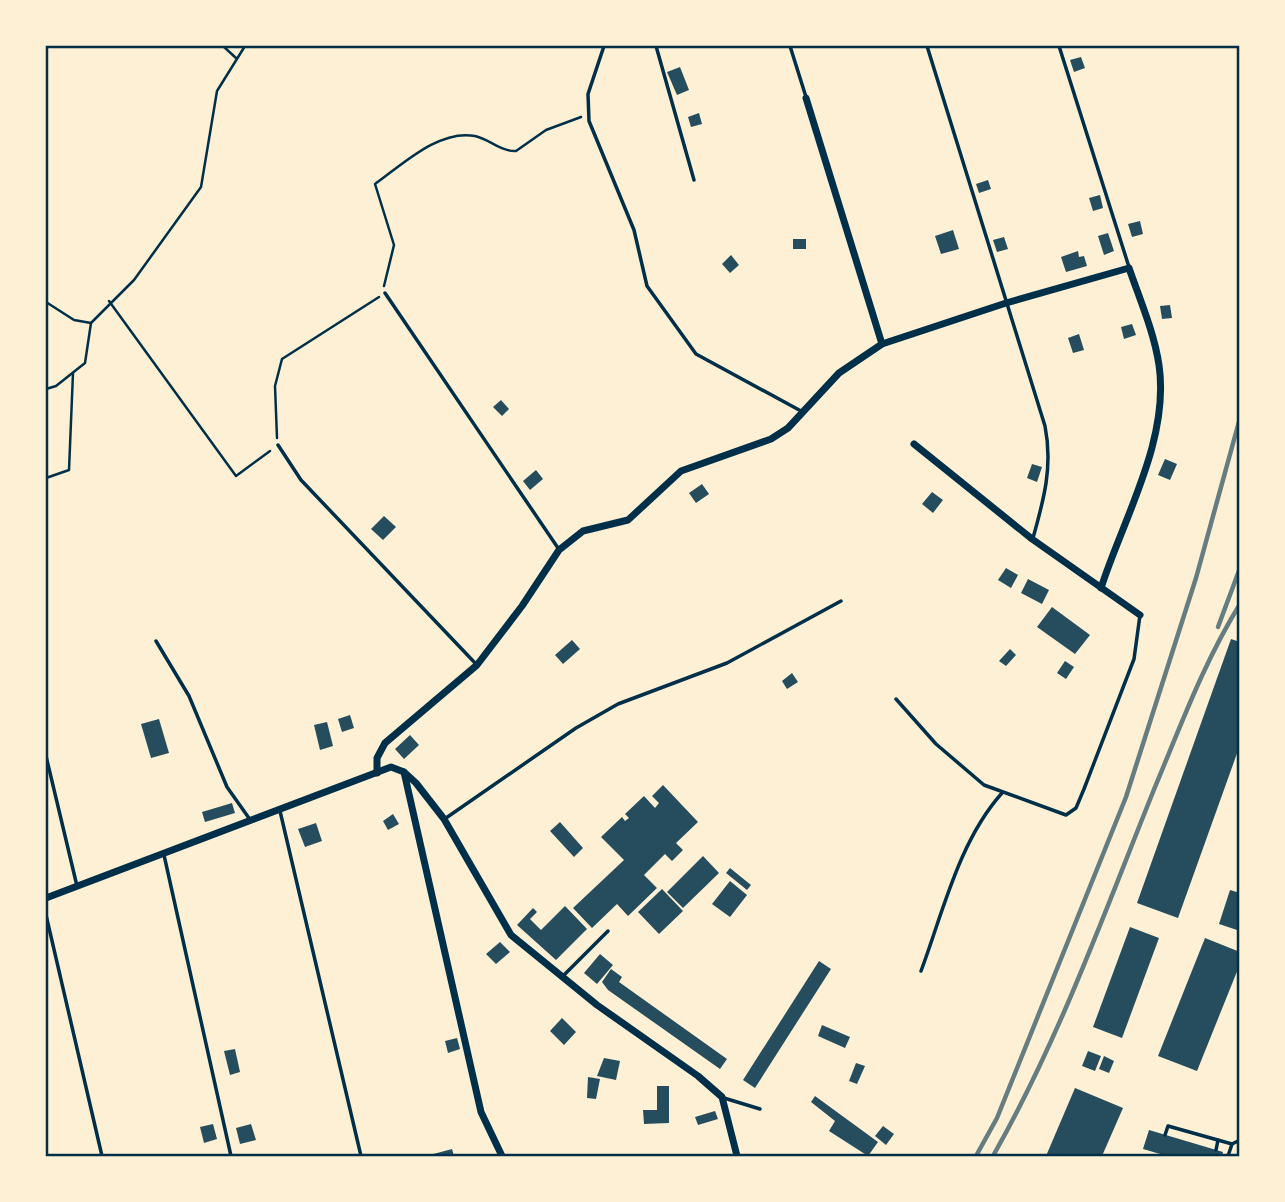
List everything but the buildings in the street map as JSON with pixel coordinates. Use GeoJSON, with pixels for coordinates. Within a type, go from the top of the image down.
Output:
{"type":"FeatureCollection","features":[{"type":"Feature","properties":{"kind":"street"},"geometry":{"type":"LineString","coordinates":[[806,98],[882,344]]}},
{"type":"Feature","properties":{"kind":"street"},"geometry":{"type":"LineString","coordinates":[[377,772],[377,758],[385,743],[477,665],[522,606],[559,550],[583,531],[628,520],[681,471],[771,439],[788,428],[839,373],[882,344],[1006,303],[1129,268],[1153,338],[1159,369],[1157,408],[1150,458],[1101,588]]}},
{"type":"Feature","properties":{"kind":"street"},"geometry":{"type":"LineString","coordinates":[[914,444],[1032,539],[1140,615]]}},
{"type":"Feature","properties":{"kind":"street"},"geometry":{"type":"LineString","coordinates":[[46,898],[391,767],[404,772],[444,820],[511,935],[561,977],[698,1076],[722,1097],[737,1157]]}},
{"type":"Feature","properties":{"kind":"street"},"geometry":{"type":"LineString","coordinates":[[404,772],[481,1112],[502,1157]]}},
{"type":"Feature","properties":{"kind":"lane"},"geometry":{"type":"LineString","coordinates":[[604,46],[588,94],[588,114],[593,138],[634,230],[643,275],[670,320],[706,361],[776,395],[803,413]]}},
{"type":"Feature","properties":{"kind":"lane"},"geometry":{"type":"LineString","coordinates":[[656,46],[694,180]]}},
{"type":"Feature","properties":{"kind":"lane"},"geometry":{"type":"LineString","coordinates":[[790,46],[806,98]]}},
{"type":"Feature","properties":{"kind":"lane"},"geometry":{"type":"LineString","coordinates":[[928,46],[1041,411],[1049,449],[1047,486],[1032,539]]}},
{"type":"Feature","properties":{"kind":"lane"},"geometry":{"type":"LineString","coordinates":[[1059,46],[1129,268]]}},
{"type":"Feature","properties":{"kind":"lane"},"geometry":{"type":"LineString","coordinates":[[385,293],[559,550]]}},
{"type":"Feature","properties":{"kind":"lane"},"geometry":{"type":"LineString","coordinates":[[278,445],[301,480],[477,665]]}},
{"type":"Feature","properties":{"kind":"lane"},"geometry":{"type":"LineString","coordinates":[[444,820],[587,722],[639,694],[727,663],[841,601]]}},
{"type":"Feature","properties":{"kind":"lane"},"geometry":{"type":"LineString","coordinates":[[896,699],[923,731],[960,767],[1002,793],[1060,815],[1072,813],[1134,659],[1139,644],[1140,615]]}},
{"type":"Feature","properties":{"kind":"lane"},"geometry":{"type":"LineString","coordinates":[[156,641],[189,696],[227,787],[252,822]]}},
{"type":"Feature","properties":{"kind":"lane"},"geometry":{"type":"LineString","coordinates":[[46,756],[77,888]]}},
{"type":"Feature","properties":{"kind":"lane"},"geometry":{"type":"LineString","coordinates":[[921,971],[972,836],[987,810],[1002,793]]}},
{"type":"Feature","properties":{"kind":"lane"},"geometry":{"type":"LineString","coordinates":[[280,811],[360,1157]]}},
{"type":"Feature","properties":{"kind":"lane"},"geometry":{"type":"LineString","coordinates":[[163,855],[231,1157]]}},
{"type":"Feature","properties":{"kind":"lane"},"geometry":{"type":"LineString","coordinates":[[46,915],[103,1157]]}},
{"type":"Feature","properties":{"kind":"lane"},"geometry":{"type":"LineString","coordinates":[[561,977],[608,931]]}},
{"type":"Feature","properties":{"kind":"lane"},"geometry":{"type":"LineString","coordinates":[[722,1097],[760,1108]]}},
{"type":"Feature","properties":{"kind":"lane"},"geometry":{"type":"LineString","coordinates":[[1165,1135],[1168,1126],[1232,1144],[1240,1140]]}},
{"type":"Feature","properties":{"kind":"lane"},"geometry":{"type":"LineString","coordinates":[[1216,1150],[1218,1140]]}},
{"type":"Feature","properties":{"kind":"lane"},"geometry":{"type":"LineString","coordinates":[[1228,1157],[1232,1144]]}},
{"type":"Feature","properties":{"kind":"path"},"geometry":{"type":"LineString","coordinates":[[223,46],[236,58]]}},
{"type":"Feature","properties":{"kind":"path"},"geometry":{"type":"LineString","coordinates":[[46,389],[56,386],[85,363],[91,323],[109,301],[134,280],[201,187],[216,91],[245,46]]}},
{"type":"Feature","properties":{"kind":"path"},"geometry":{"type":"LineString","coordinates":[[109,301],[236,476],[278,445],[275,386],[282,359],[385,293],[385,278],[394,245],[374,184],[428,148],[454,136],[484,138],[510,151],[516,151],[546,130],[588,114]]}},
{"type":"Feature","properties":{"kind":"path"},"geometry":{"type":"LineString","coordinates":[[46,302],[74,320],[91,323]]}},
{"type":"Feature","properties":{"kind":"path"},"geometry":{"type":"LineString","coordinates":[[46,478],[69,470],[73,373]]}},
{"type":"Feature","properties":{"kind":"railway"},"geometry":{"type":"LineString","coordinates":[[976,1156],[997,1118],[1126,797],[1196,578],[1240,418]]}},
{"type":"Feature","properties":{"kind":"railway"},"geometry":{"type":"LineString","coordinates":[[1218,627],[1240,568]]}},
{"type":"Feature","properties":{"kind":"railway"},"geometry":{"type":"LineString","coordinates":[[993,1156],[1060,1021],[1194,694],[1215,648],[1240,604]]}}]}
